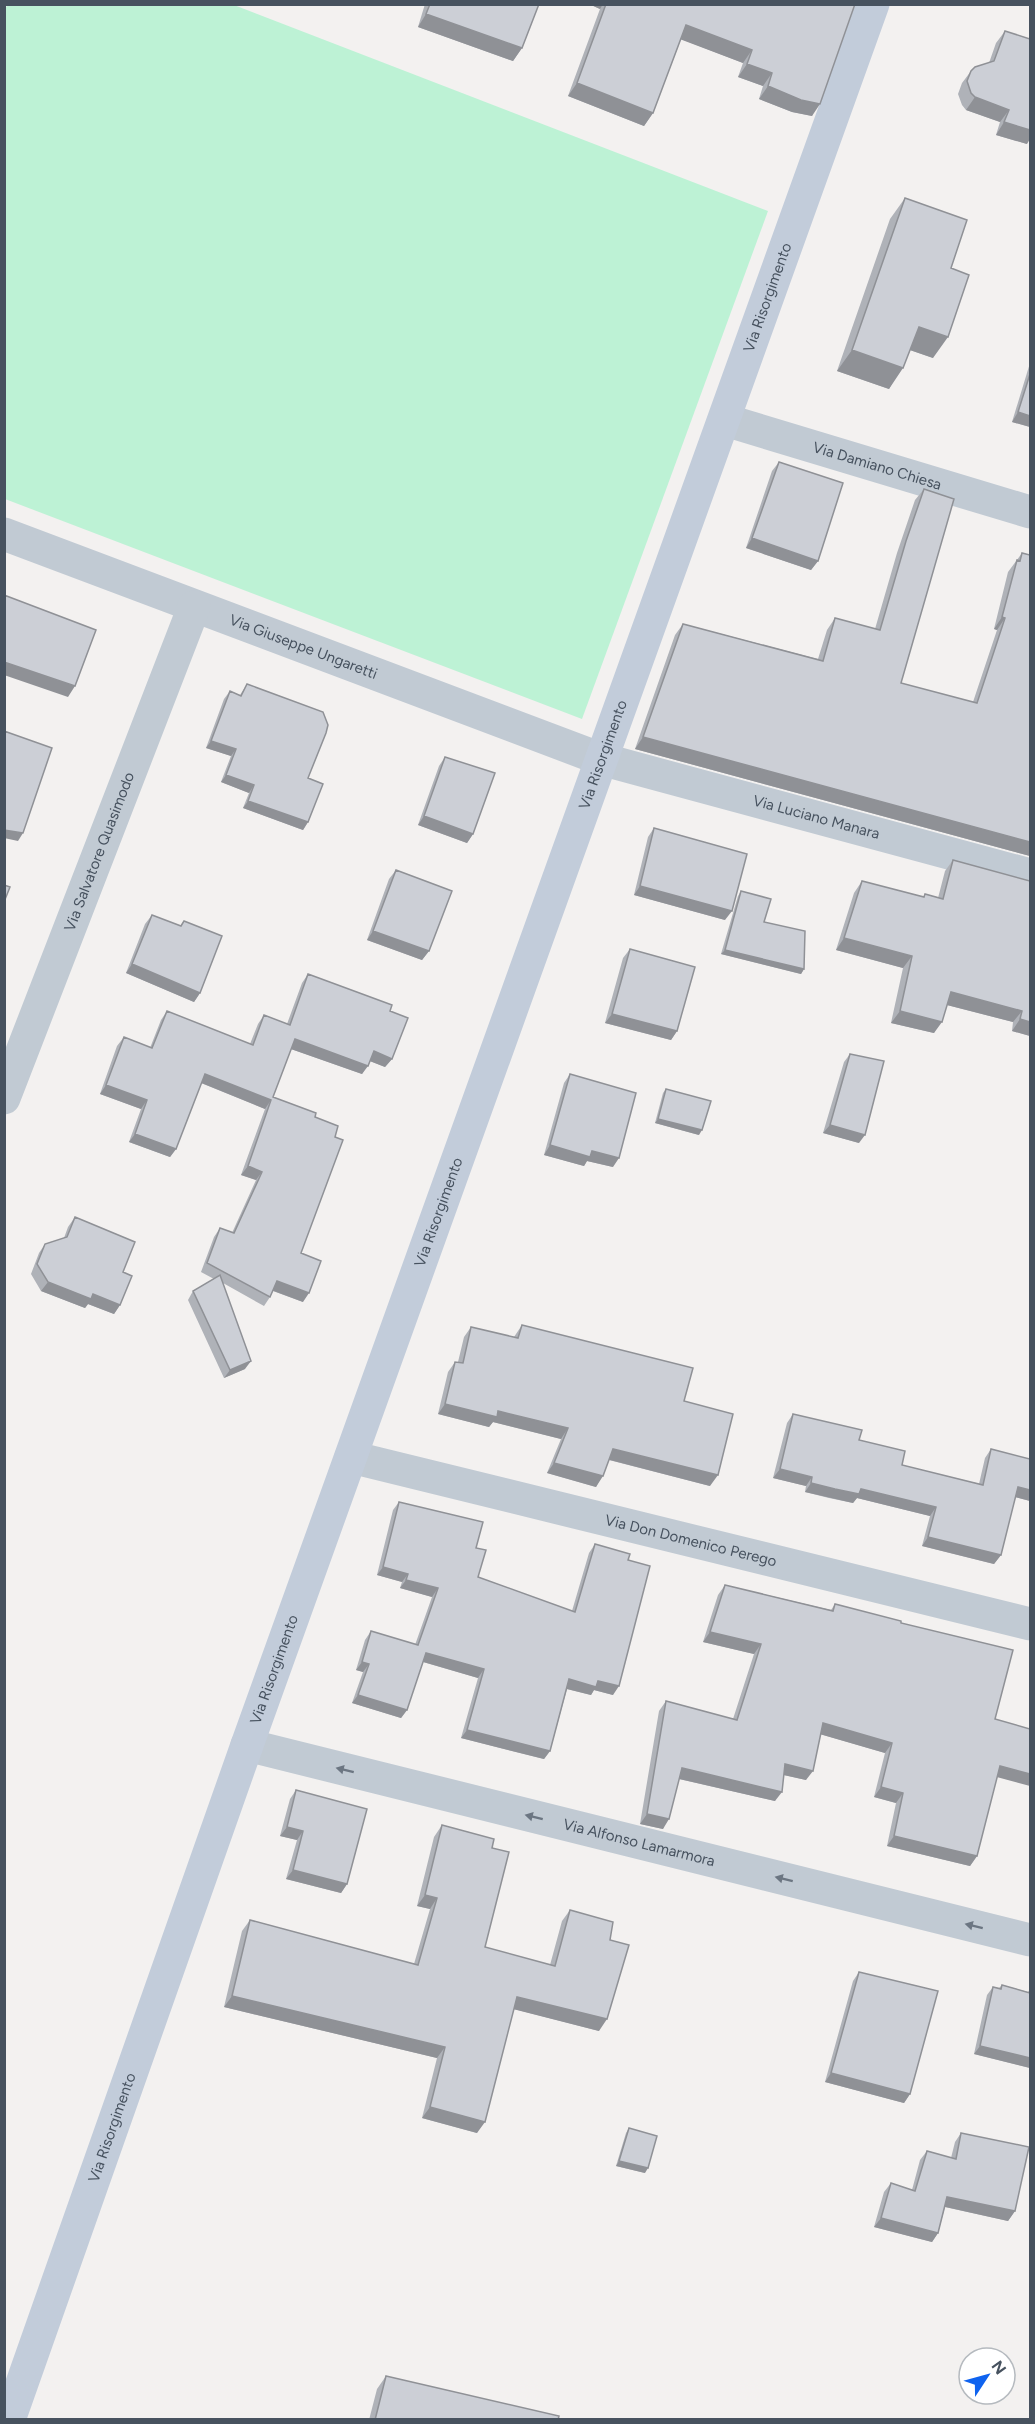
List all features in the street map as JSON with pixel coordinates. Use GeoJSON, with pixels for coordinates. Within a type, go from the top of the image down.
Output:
{"type":"FeatureCollection","features":[{"type":"Feature","properties":{"kind":"street","name":"Via Risorgimento"},"geometry":{"type":"LineString","coordinates":[[9,2420],[247,1745],[873,4]]}},
{"type":"Feature","properties":{"kind":"street","name":"Via Damiano Chiesa"},"geometry":{"type":"LineString","coordinates":[[725,420],[1030,512]]}},
{"type":"Feature","properties":{"kind":"street","name":"Via Giuseppe Ungaretti"},"geometry":{"type":"LineString","coordinates":[[4,534],[601,759]]}},
{"type":"Feature","properties":{"kind":"street","name":"Via Salvatore Quasimodo"},"geometry":{"type":"LineString","coordinates":[[4,1098],[194,607]]}},
{"type":"Feature","properties":{"kind":"street","name":"Via Luciano Manara"},"geometry":{"type":"LineString","coordinates":[[601,759],[1030,875]]}},
{"type":"Feature","properties":{"kind":"street","name":"Via Don Domenico Perego"},"geometry":{"type":"LineString","coordinates":[[351,1457],[1030,1624]]}},
{"type":"Feature","properties":{"kind":"street","name":"Via Alfonso Lamarmora"},"geometry":{"type":"LineString","coordinates":[[247,1745],[1030,1940]]}},
{"type":"Feature","properties":{"kind":"green space"},"geometry":{"type":"Polygon","coordinates":[[[11,4],[234,5],[768,211],[582,719],[5,499],[4,8],[11,4]]]}},
{"type":"Feature","properties":{"kind":"building"},"geometry":{"type":"Polygon","coordinates":[[[430,4],[539,4],[522,48],[426,14],[430,4]]]}},
{"type":"Feature","properties":{"kind":"building"},"geometry":{"type":"Polygon","coordinates":[[[606,4],[855,4],[820,104],[801,100],[768,86],[772,73],[747,64],[752,50],[686,25],[653,113],[577,83],[606,4]]]}},
{"type":"Feature","properties":{"kind":"building"},"geometry":{"type":"Polygon","coordinates":[[[1005,31],[1030,39],[1030,130],[1004,122],[1009,110],[975,97],[967,81],[975,67],[994,61],[1005,31]]]}},
{"type":"Feature","properties":{"kind":"building"},"geometry":{"type":"Polygon","coordinates":[[[905,198],[967,220],[951,268],[969,275],[948,337],[919,327],[903,368],[852,350],[905,198]]]}},
{"type":"Feature","properties":{"kind":"building"},"geometry":{"type":"Polygon","coordinates":[[[1030,374],[1030,416],[1018,412],[1030,374]]]}},
{"type":"Feature","properties":{"kind":"building"},"geometry":{"type":"Polygon","coordinates":[[[779,462],[843,483],[818,561],[752,538],[779,462]]]}},
{"type":"Feature","properties":{"kind":"building"},"geometry":{"type":"Polygon","coordinates":[[[924,489],[954,499],[901,683],[977,703],[1005,618],[1002,617],[1017,560],[1020,561],[1022,553],[1030,555],[1030,842],[643,737],[683,624],[823,661],[835,618],[880,630],[924,489]]]}},
{"type":"Feature","properties":{"kind":"building"},"geometry":{"type":"Polygon","coordinates":[[[4,595],[96,630],[75,686],[4,662],[4,595]]]}},
{"type":"Feature","properties":{"kind":"building"},"geometry":{"type":"Polygon","coordinates":[[[247,684],[323,712],[328,725],[308,778],[323,784],[308,822],[248,801],[254,785],[226,775],[236,749],[211,741],[230,691],[241,696],[247,684]]]}},
{"type":"Feature","properties":{"kind":"building"},"geometry":{"type":"Polygon","coordinates":[[[4,731],[52,748],[23,833],[4,830],[4,731]]]}},
{"type":"Feature","properties":{"kind":"building"},"geometry":{"type":"Polygon","coordinates":[[[445,757],[495,773],[473,834],[424,816],[445,757]]]}},
{"type":"Feature","properties":{"kind":"building"},"geometry":{"type":"Polygon","coordinates":[[[654,828],[747,854],[732,911],[640,886],[654,828]]]}},
{"type":"Feature","properties":{"kind":"building"},"geometry":{"type":"Polygon","coordinates":[[[953,860],[1030,881],[1030,1022],[1020,1019],[1022,1011],[951,992],[942,1022],[900,1011],[912,956],[844,938],[862,881],[924,897],[925,894],[943,899],[953,860]]]}},
{"type":"Feature","properties":{"kind":"building"},"geometry":{"type":"Polygon","coordinates":[[[396,870],[452,891],[429,951],[373,931],[396,870]]]}},
{"type":"Feature","properties":{"kind":"building"},"geometry":{"type":"Polygon","coordinates":[[[4,885],[10,887],[4,902],[4,885]]]}},
{"type":"Feature","properties":{"kind":"building"},"geometry":{"type":"Polygon","coordinates":[[[741,891],[771,899],[764,922],[805,931],[804,969],[725,950],[741,891]]]}},
{"type":"Feature","properties":{"kind":"building"},"geometry":{"type":"Polygon","coordinates":[[[152,915],[181,926],[184,921],[222,936],[200,993],[132,964],[152,915]]]}},
{"type":"Feature","properties":{"kind":"building"},"geometry":{"type":"Polygon","coordinates":[[[630,949],[695,967],[677,1031],[612,1014],[630,949]]]}},
{"type":"Feature","properties":{"kind":"building"},"geometry":{"type":"Polygon","coordinates":[[[308,974],[392,1005],[390,1011],[408,1018],[392,1059],[374,1051],[368,1066],[295,1039],[273,1097],[316,1113],[315,1117],[338,1126],[335,1137],[343,1140],[301,1253],[321,1261],[309,1293],[277,1281],[270,1297],[207,1263],[220,1228],[234,1233],[262,1172],[248,1166],[271,1100],[205,1074],[176,1149],[135,1134],[147,1100],[106,1085],[124,1037],[152,1048],[167,1011],[253,1045],[264,1015],[290,1025],[308,974]]]}},
{"type":"Feature","properties":{"kind":"building"},"geometry":{"type":"Polygon","coordinates":[[[850,1054],[884,1061],[865,1135],[830,1125],[850,1054]]]}},
{"type":"Feature","properties":{"kind":"building"},"geometry":{"type":"Polygon","coordinates":[[[570,1074],[636,1093],[619,1158],[592,1151],[590,1157],[550,1145],[570,1074]]]}},
{"type":"Feature","properties":{"kind":"building"},"geometry":{"type":"Polygon","coordinates":[[[666,1089],[711,1101],[702,1130],[658,1119],[666,1089]]]}},
{"type":"Feature","properties":{"kind":"building"},"geometry":{"type":"Polygon","coordinates":[[[75,1217],[135,1242],[123,1272],[132,1276],[120,1305],[93,1294],[91,1299],[48,1282],[37,1264],[45,1244],[67,1237],[75,1217]]]}},
{"type":"Feature","properties":{"kind":"building"},"geometry":{"type":"Polygon","coordinates":[[[220,1275],[251,1361],[230,1370],[193,1291],[220,1275]]]}},
{"type":"Feature","properties":{"kind":"building"},"geometry":{"type":"Polygon","coordinates":[[[522,1325],[693,1368],[684,1401],[733,1414],[718,1475],[613,1449],[603,1476],[554,1463],[568,1428],[498,1411],[497,1417],[445,1404],[455,1362],[463,1363],[471,1327],[518,1338],[522,1325]]]}},
{"type":"Feature","properties":{"kind":"building"},"geometry":{"type":"Polygon","coordinates":[[[793,1414],[862,1430],[859,1440],[905,1451],[902,1465],[983,1485],[991,1449],[1030,1459],[1030,1490],[1018,1487],[1001,1555],[928,1537],[936,1507],[861,1489],[859,1494],[835,1489],[811,1483],[812,1477],[780,1469],[793,1414]]]}},
{"type":"Feature","properties":{"kind":"building"},"geometry":{"type":"Polygon","coordinates":[[[399,1502],[483,1522],[476,1548],[486,1550],[478,1577],[575,1612],[595,1544],[630,1554],[628,1560],[650,1566],[619,1686],[598,1681],[596,1687],[569,1679],[550,1751],[467,1730],[484,1669],[426,1653],[407,1710],[358,1695],[369,1664],[362,1662],[371,1631],[418,1645],[438,1588],[406,1580],[408,1574],[383,1567],[399,1502]]]}},
{"type":"Feature","properties":{"kind":"building"},"geometry":{"type":"Polygon","coordinates":[[[725,1585],[833,1611],[835,1604],[901,1621],[901,1623],[1013,1650],[995,1719],[1030,1729],[1030,1774],[1000,1766],[977,1856],[894,1836],[903,1793],[881,1787],[892,1743],[823,1723],[813,1771],[785,1764],[782,1792],[682,1768],[669,1819],[647,1814],[666,1701],[737,1720],[761,1644],[710,1632],[725,1585]]]}},
{"type":"Feature","properties":{"kind":"building"},"geometry":{"type":"Polygon","coordinates":[[[296,1790],[367,1809],[347,1884],[293,1870],[303,1831],[287,1827],[296,1790]]]}},
{"type":"Feature","properties":{"kind":"building"},"geometry":{"type":"Polygon","coordinates":[[[442,1825],[494,1839],[492,1848],[509,1852],[485,1947],[555,1966],[570,1910],[613,1922],[610,1940],[629,1945],[607,2019],[517,1997],[485,2122],[430,2107],[445,2047],[232,1996],[250,1920],[418,1965],[437,1898],[425,1895],[442,1825]]]}},
{"type":"Feature","properties":{"kind":"building"},"geometry":{"type":"Polygon","coordinates":[[[859,1972],[938,1991],[910,2094],[831,2073],[859,1972]]]}},
{"type":"Feature","properties":{"kind":"building"},"geometry":{"type":"Polygon","coordinates":[[[1002,1985],[1030,1993],[1030,2058],[980,2046],[993,1987],[1001,1989],[1002,1985]]]}},
{"type":"Feature","properties":{"kind":"building"},"geometry":{"type":"Polygon","coordinates":[[[629,2128],[657,2136],[648,2168],[619,2161],[629,2128]]]}},
{"type":"Feature","properties":{"kind":"building"},"geometry":{"type":"Polygon","coordinates":[[[961,2133],[1029,2147],[1015,2211],[947,2197],[938,2233],[881,2218],[891,2183],[915,2191],[927,2151],[956,2159],[961,2133]]]}},
{"type":"Feature","properties":{"kind":"building"},"geometry":{"type":"Polygon","coordinates":[[[386,2376],[559,2416],[558,2420],[375,2420],[386,2376]]]}}]}
